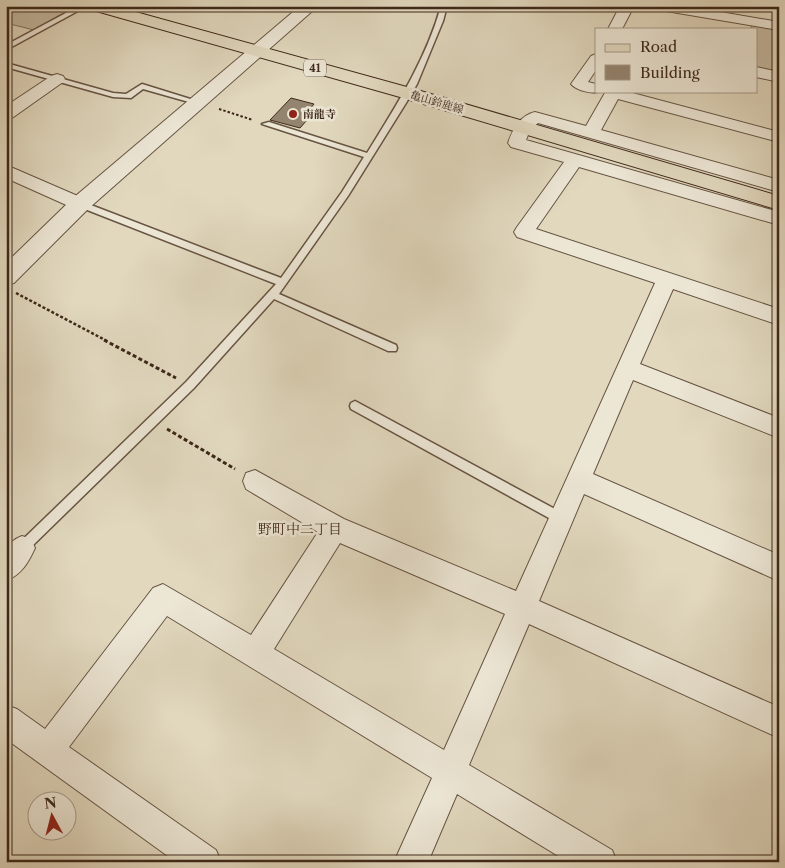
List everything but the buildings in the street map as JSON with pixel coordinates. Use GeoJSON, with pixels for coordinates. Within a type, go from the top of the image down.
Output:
{"type":"FeatureCollection","features":[{"type":"Feature","properties":{"kind":"main road","name":"亀山鈴鹿線"},"geometry":{"type":"LineString","coordinates":[[95,6],[407,94],[779,203]]}},
{"type":"Feature","properties":{"kind":"street"},"geometry":{"type":"LineString","coordinates":[[8,283],[80,204],[196,102],[258,52],[310,6]]}},
{"type":"Feature","properties":{"kind":"street"},"geometry":{"type":"LineString","coordinates":[[616,28],[627,6]]}},
{"type":"Feature","properties":{"kind":"street"},"geometry":{"type":"LineString","coordinates":[[660,6],[690,9],[779,26]]}},
{"type":"Feature","properties":{"kind":"street"},"geometry":{"type":"LineString","coordinates":[[595,60],[579,84],[595,89]]}},
{"type":"Feature","properties":{"kind":"street"},"geometry":{"type":"LineString","coordinates":[[758,72],[779,77]]}},
{"type":"Feature","properties":{"kind":"street"},"geometry":{"type":"LineString","coordinates":[[6,114],[57,79]]}},
{"type":"Feature","properties":{"kind":"street"},"geometry":{"type":"LineString","coordinates":[[591,132],[609,92],[779,137]]}},
{"type":"Feature","properties":{"kind":"street"},"geometry":{"type":"LineString","coordinates":[[779,186],[535,117],[529,130],[517,142],[779,219]]}},
{"type":"Feature","properties":{"kind":"street"},"geometry":{"type":"LineString","coordinates":[[576,159],[524,232],[779,317]]}},
{"type":"Feature","properties":{"kind":"street"},"geometry":{"type":"LineString","coordinates":[[6,171],[80,204]]}},
{"type":"Feature","properties":{"kind":"street"},"geometry":{"type":"LineString","coordinates":[[411,862],[667,280]]}},
{"type":"Feature","properties":{"kind":"street"},"geometry":{"type":"LineString","coordinates":[[627,368],[779,428]]}},
{"type":"Feature","properties":{"kind":"street"},"geometry":{"type":"LineString","coordinates":[[579,480],[779,568]]}},
{"type":"Feature","properties":{"kind":"street"},"geometry":{"type":"LineString","coordinates":[[255,481],[335,528],[522,607],[779,723]]}},
{"type":"Feature","properties":{"kind":"street"},"geometry":{"type":"LineString","coordinates":[[255,654],[335,528]]}},
{"type":"Feature","properties":{"kind":"street"},"geometry":{"type":"LineString","coordinates":[[6,568],[16,559],[22,548]]}},
{"type":"Feature","properties":{"kind":"street"},"geometry":{"type":"LineString","coordinates":[[48,750],[162,598],[600,862]]}},
{"type":"Feature","properties":{"kind":"street"},"geometry":{"type":"LineString","coordinates":[[6,720],[204,862]]}},
{"type":"Feature","properties":{"kind":"lane"},"geometry":{"type":"LineString","coordinates":[[6,48],[84,6]]}},
{"type":"Feature","properties":{"kind":"lane"},"geometry":{"type":"LineString","coordinates":[[22,548],[190,385],[273,296],[345,194],[407,94],[440,21],[444,6]]}},
{"type":"Feature","properties":{"kind":"lane"},"geometry":{"type":"LineString","coordinates":[[6,65],[113,95],[128,96],[142,86],[196,102]]}},
{"type":"Feature","properties":{"kind":"lane"},"geometry":{"type":"LineString","coordinates":[[266,124],[369,156]]}},
{"type":"Feature","properties":{"kind":"lane"},"geometry":{"type":"LineString","coordinates":[[80,204],[283,283]]}},
{"type":"Feature","properties":{"kind":"lane"},"geometry":{"type":"LineString","coordinates":[[273,296],[392,348]]}},
{"type":"Feature","properties":{"kind":"lane"},"geometry":{"type":"LineString","coordinates":[[355,406],[562,519]]}},
{"type":"Feature","properties":{"kind":"path"},"geometry":{"type":"LineString","coordinates":[[196,102],[266,124]]}},
{"type":"Feature","properties":{"kind":"path"},"geometry":{"type":"LineString","coordinates":[[8,283],[190,385]]}},
{"type":"Feature","properties":{"kind":"path"},"geometry":{"type":"LineString","coordinates":[[153,420],[255,481]]}},
{"type":"Feature","properties":{"kind":"shaded area"},"geometry":{"type":"Polygon","coordinates":[[[6,6],[58,6],[71,11],[34,30],[6,23],[6,6]]]}},
{"type":"Feature","properties":{"kind":"shaded area"},"geometry":{"type":"Polygon","coordinates":[[[752,25],[779,29],[779,73],[758,69],[758,28],[751,28],[752,25]]]}},
{"type":"Feature","properties":{"kind":"place","name":"南龍寺"},"geometry":{"type":"Point","coordinates":[293,114]}},
{"type":"Feature","properties":{"kind":"district","name":"野町中二丁目"},"geometry":{"type":"Point","coordinates":[300,529]}}]}
